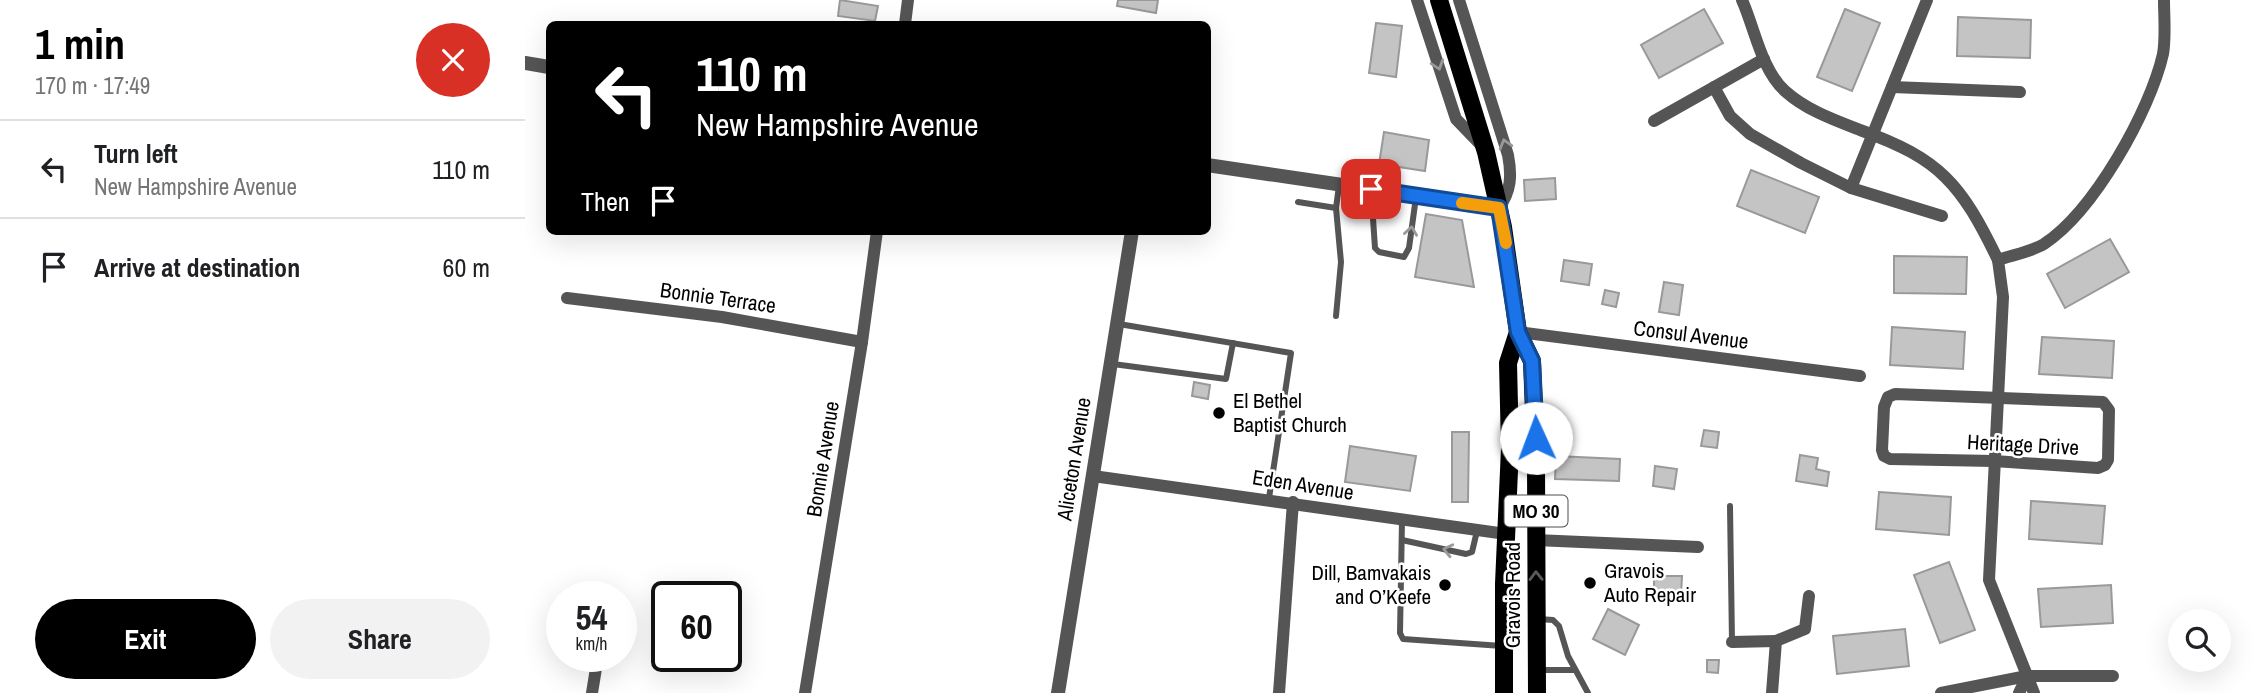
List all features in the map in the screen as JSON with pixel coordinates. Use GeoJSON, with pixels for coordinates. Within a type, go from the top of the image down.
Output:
{"type":"FeatureCollection","features":[{"type":"Feature","properties":{"kind":"main road","name":"Gravois Road"},"geometry":{"type":"LineString","coordinates":[[1439,0],[1486,152],[1499,208],[1518,332],[1532,361],[1537,693]]}},
{"type":"Feature","properties":{"kind":"main road","name":"Gravois Road"},"geometry":{"type":"LineString","coordinates":[[1504,693],[1510,447],[1509,363],[1518,332]]}},
{"type":"Feature","properties":{"kind":"street"},"geometry":{"type":"LineString","coordinates":[[905,21],[908,0]]}},
{"type":"Feature","properties":{"kind":"street","name":"Gravois Road"},"geometry":{"type":"LineString","coordinates":[[1417,0],[1456,119],[1486,152]]}},
{"type":"Feature","properties":{"kind":"street","name":"Gravois Road"},"geometry":{"type":"LineString","coordinates":[[1459,0],[1509,155],[1509,195],[1499,208]]}},
{"type":"Feature","properties":{"kind":"street"},"geometry":{"type":"LineString","coordinates":[[1742,0],[1764,59],[1783,89],[1803,105],[1920,156],[1948,178],[1974,211],[1998,260],[2003,297],[1989,580],[2034,693]]}},
{"type":"Feature","properties":{"kind":"street"},"geometry":{"type":"LineString","coordinates":[[1851,188],[1927,0]]}},
{"type":"Feature","properties":{"kind":"street"},"geometry":{"type":"LineString","coordinates":[[1998,260],[2043,244],[2087,204],[2133,130],[2153,89],[2163,51],[2164,0]]}},
{"type":"Feature","properties":{"kind":"street"},"geometry":{"type":"LineString","coordinates":[[1654,121],[1764,59]]}},
{"type":"Feature","properties":{"kind":"street"},"geometry":{"type":"LineString","coordinates":[[525,63],[546,66]]}},
{"type":"Feature","properties":{"kind":"street"},"geometry":{"type":"LineString","coordinates":[[1892,87],[2021,92]]}},
{"type":"Feature","properties":{"kind":"street"},"geometry":{"type":"LineString","coordinates":[[1713,88],[1730,116],[1750,134],[1851,188],[1942,216]]}},
{"type":"Feature","properties":{"kind":"street"},"geometry":{"type":"LineString","coordinates":[[1211,166],[1499,208]]}},
{"type":"Feature","properties":{"kind":"street","name":"Bonnie Avenue"},"geometry":{"type":"LineString","coordinates":[[805,693],[862,342],[876,235]]}},
{"type":"Feature","properties":{"kind":"street","name":"Aliceton Avenue"},"geometry":{"type":"LineString","coordinates":[[1058,693],[1131,235]]}},
{"type":"Feature","properties":{"kind":"street","name":"Bonnie Terrace"},"geometry":{"type":"LineString","coordinates":[[567,298],[722,317],[862,342]]}},
{"type":"Feature","properties":{"kind":"street","name":"Consul Avenue"},"geometry":{"type":"LineString","coordinates":[[1518,332],[1860,376]]}},
{"type":"Feature","properties":{"kind":"street","name":"Heritage Drive"},"geometry":{"type":"LineString","coordinates":[[1895,394],[2000,399],[2108,404],[2108,460],[2105,466],[2098,468],[1994,461],[1890,459],[1884,456],[1884,407],[1888,397],[1895,394]]}},
{"type":"Feature","properties":{"kind":"street","name":"Eden Avenue"},"geometry":{"type":"LineString","coordinates":[[1093,476],[1269,498],[1506,534]]}},
{"type":"Feature","properties":{"kind":"street"},"geometry":{"type":"LineString","coordinates":[[1279,693],[1293,502]]}},
{"type":"Feature","properties":{"kind":"street"},"geometry":{"type":"LineString","coordinates":[[1535,540],[1698,547]]}},
{"type":"Feature","properties":{"kind":"street"},"geometry":{"type":"LineString","coordinates":[[1732,642],[1776,641],[1805,629],[1809,596]]}},
{"type":"Feature","properties":{"kind":"street"},"geometry":{"type":"LineString","coordinates":[[1772,693],[1776,641]]}},
{"type":"Feature","properties":{"kind":"street"},"geometry":{"type":"LineString","coordinates":[[592,693],[595,672]]}},
{"type":"Feature","properties":{"kind":"street"},"geometry":{"type":"LineString","coordinates":[[2019,693],[2027,676]]}},
{"type":"Feature","properties":{"kind":"street"},"geometry":{"type":"LineString","coordinates":[[1941,693],[2027,676],[2113,676]]}},
{"type":"Feature","properties":{"kind":"lane"},"geometry":{"type":"LineString","coordinates":[[1336,316],[1341,262],[1336,208],[1339,184]]}},
{"type":"Feature","properties":{"kind":"lane"},"geometry":{"type":"LineString","coordinates":[[1371,189],[1375,248],[1379,252],[1404,257],[1409,248],[1417,196]]}},
{"type":"Feature","properties":{"kind":"lane"},"geometry":{"type":"LineString","coordinates":[[1298,202],[1336,208]]}},
{"type":"Feature","properties":{"kind":"lane"},"geometry":{"type":"LineString","coordinates":[[1117,323],[1291,353],[1269,498]]}},
{"type":"Feature","properties":{"kind":"lane"},"geometry":{"type":"LineString","coordinates":[[1111,363],[1226,379],[1233,343]]}},
{"type":"Feature","properties":{"kind":"lane"},"geometry":{"type":"LineString","coordinates":[[1730,506],[1732,642]]}},
{"type":"Feature","properties":{"kind":"lane"},"geometry":{"type":"LineString","coordinates":[[1402,520],[1400,633],[1403,639],[1504,646]]}},
{"type":"Feature","properties":{"kind":"lane"},"geometry":{"type":"LineString","coordinates":[[1402,540],[1466,554],[1472,552],[1477,531]]}},
{"type":"Feature","properties":{"kind":"lane"},"geometry":{"type":"LineString","coordinates":[[1536,619],[1553,620],[1559,626],[1575,670],[1588,693]]}},
{"type":"Feature","properties":{"kind":"lane"},"geometry":{"type":"LineString","coordinates":[[1536,670],[1575,670]]}},
{"type":"Feature","properties":{"kind":"building"},"geometry":{"type":"Polygon","coordinates":[[[840,0],[878,6],[875,21],[838,16],[840,0]]]}},
{"type":"Feature","properties":{"kind":"building"},"geometry":{"type":"Polygon","coordinates":[[[1118,0],[1158,0],[1156,13],[1117,6],[1118,0]]]}},
{"type":"Feature","properties":{"kind":"building"},"geometry":{"type":"Polygon","coordinates":[[[1704,9],[1723,43],[1659,78],[1641,45],[1704,9]]]}},
{"type":"Feature","properties":{"kind":"building"},"geometry":{"type":"Polygon","coordinates":[[[1845,9],[1880,23],[1852,91],[1817,77],[1845,9]]]}},
{"type":"Feature","properties":{"kind":"building"},"geometry":{"type":"Polygon","coordinates":[[[1958,17],[2031,20],[2030,58],[1957,56],[1958,17]]]}},
{"type":"Feature","properties":{"kind":"building"},"geometry":{"type":"Polygon","coordinates":[[[1376,23],[1402,26],[1396,77],[1369,73],[1376,23]]]}},
{"type":"Feature","properties":{"kind":"building"},"geometry":{"type":"Polygon","coordinates":[[[1384,132],[1429,140],[1425,171],[1379,164],[1384,132]]]}},
{"type":"Feature","properties":{"kind":"building"},"geometry":{"type":"Polygon","coordinates":[[[1751,170],[1819,197],[1805,233],[1737,206],[1751,170]]]}},
{"type":"Feature","properties":{"kind":"building"},"geometry":{"type":"Polygon","coordinates":[[[1555,178],[1556,199],[1525,201],[1524,180],[1555,178]]]}},
{"type":"Feature","properties":{"kind":"building"},"geometry":{"type":"Polygon","coordinates":[[[1426,214],[1462,220],[1474,287],[1415,277],[1426,214]]]}},
{"type":"Feature","properties":{"kind":"building"},"geometry":{"type":"Polygon","coordinates":[[[2110,239],[2129,272],[2065,308],[2047,274],[2110,239]]]}},
{"type":"Feature","properties":{"kind":"building"},"geometry":{"type":"Polygon","coordinates":[[[1894,256],[1967,257],[1966,294],[1894,293],[1894,256]]]}},
{"type":"Feature","properties":{"kind":"building"},"geometry":{"type":"Polygon","coordinates":[[[1564,260],[1592,264],[1589,285],[1561,281],[1564,260]]]}},
{"type":"Feature","properties":{"kind":"building"},"geometry":{"type":"Polygon","coordinates":[[[1664,282],[1683,285],[1679,315],[1659,312],[1664,282]]]}},
{"type":"Feature","properties":{"kind":"building"},"geometry":{"type":"Polygon","coordinates":[[[1605,290],[1619,293],[1616,307],[1602,304],[1605,290]]]}},
{"type":"Feature","properties":{"kind":"building"},"geometry":{"type":"Polygon","coordinates":[[[1892,327],[1965,332],[1963,369],[1890,365],[1892,327]]]}},
{"type":"Feature","properties":{"kind":"building"},"geometry":{"type":"Polygon","coordinates":[[[2042,337],[2114,341],[2112,378],[2039,374],[2042,337]]]}},
{"type":"Feature","properties":{"kind":"building"},"geometry":{"type":"Polygon","coordinates":[[[1194,382],[1210,385],[1208,399],[1192,396],[1194,382]]]}},
{"type":"Feature","properties":{"kind":"building"},"geometry":{"type":"Polygon","coordinates":[[[1704,430],[1719,432],[1717,448],[1701,446],[1704,430]]]}},
{"type":"Feature","properties":{"kind":"building"},"geometry":{"type":"Polygon","coordinates":[[[1452,432],[1469,432],[1468,502],[1452,502],[1452,432]]]}},
{"type":"Feature","properties":{"kind":"building"},"geometry":{"type":"Polygon","coordinates":[[[1350,446],[1416,456],[1410,491],[1345,482],[1350,446]]]}},
{"type":"Feature","properties":{"kind":"building"},"geometry":{"type":"Polygon","coordinates":[[[1800,455],[1818,458],[1816,469],[1829,472],[1827,486],[1796,481],[1800,455]]]}},
{"type":"Feature","properties":{"kind":"building"},"geometry":{"type":"Polygon","coordinates":[[[1556,456],[1620,459],[1619,481],[1555,479],[1556,456]]]}},
{"type":"Feature","properties":{"kind":"building"},"geometry":{"type":"Polygon","coordinates":[[[1655,466],[1677,469],[1674,489],[1653,486],[1655,466]]]}},
{"type":"Feature","properties":{"kind":"building"},"geometry":{"type":"Polygon","coordinates":[[[1879,492],[1951,497],[1949,535],[1876,529],[1879,492]]]}},
{"type":"Feature","properties":{"kind":"building"},"geometry":{"type":"Polygon","coordinates":[[[2031,501],[2105,506],[2102,544],[2029,539],[2031,501]]]}},
{"type":"Feature","properties":{"kind":"building"},"geometry":{"type":"Polygon","coordinates":[[[1949,562],[1975,630],[1940,643],[1914,575],[1949,562]]]}},
{"type":"Feature","properties":{"kind":"building"},"geometry":{"type":"Polygon","coordinates":[[[1654,576],[1682,576],[1681,596],[1654,596],[1654,576]]]}},
{"type":"Feature","properties":{"kind":"building"},"geometry":{"type":"Polygon","coordinates":[[[2111,585],[2113,623],[2041,627],[2038,589],[2111,585]]]}},
{"type":"Feature","properties":{"kind":"building"},"geometry":{"type":"Polygon","coordinates":[[[1608,609],[1639,625],[1625,655],[1593,639],[1608,609]]]}},
{"type":"Feature","properties":{"kind":"building"},"geometry":{"type":"Polygon","coordinates":[[[1905,629],[1909,666],[1837,674],[1833,636],[1905,629]]]}},
{"type":"Feature","properties":{"kind":"building"},"geometry":{"type":"Polygon","coordinates":[[[1707,660],[1719,660],[1718,673],[1707,672],[1707,660]]]}},
{"type":"Feature","properties":{"kind":"slow traffic"},"geometry":{"type":"LineString","coordinates":[[1462,203],[1499,208],[1506,243]]}},
{"type":"Feature","properties":{"kind":"place","name":"El Bethel Baptist Church"},"geometry":{"type":"Point","coordinates":[1219,413]}},
{"type":"Feature","properties":{"kind":"place","name":"Gravois Auto Repair"},"geometry":{"type":"Point","coordinates":[1590,583]}},
{"type":"Feature","properties":{"kind":"place","name":"Dill, Bamvakais and O’Keefe"},"geometry":{"type":"Point","coordinates":[1445,585]}},
{"type":"Feature","properties":{"kind":"route"},"geometry":{"type":"LineString","coordinates":[[1371,189],[1499,208],[1518,332],[1532,361],[1536,438]]}}]}
